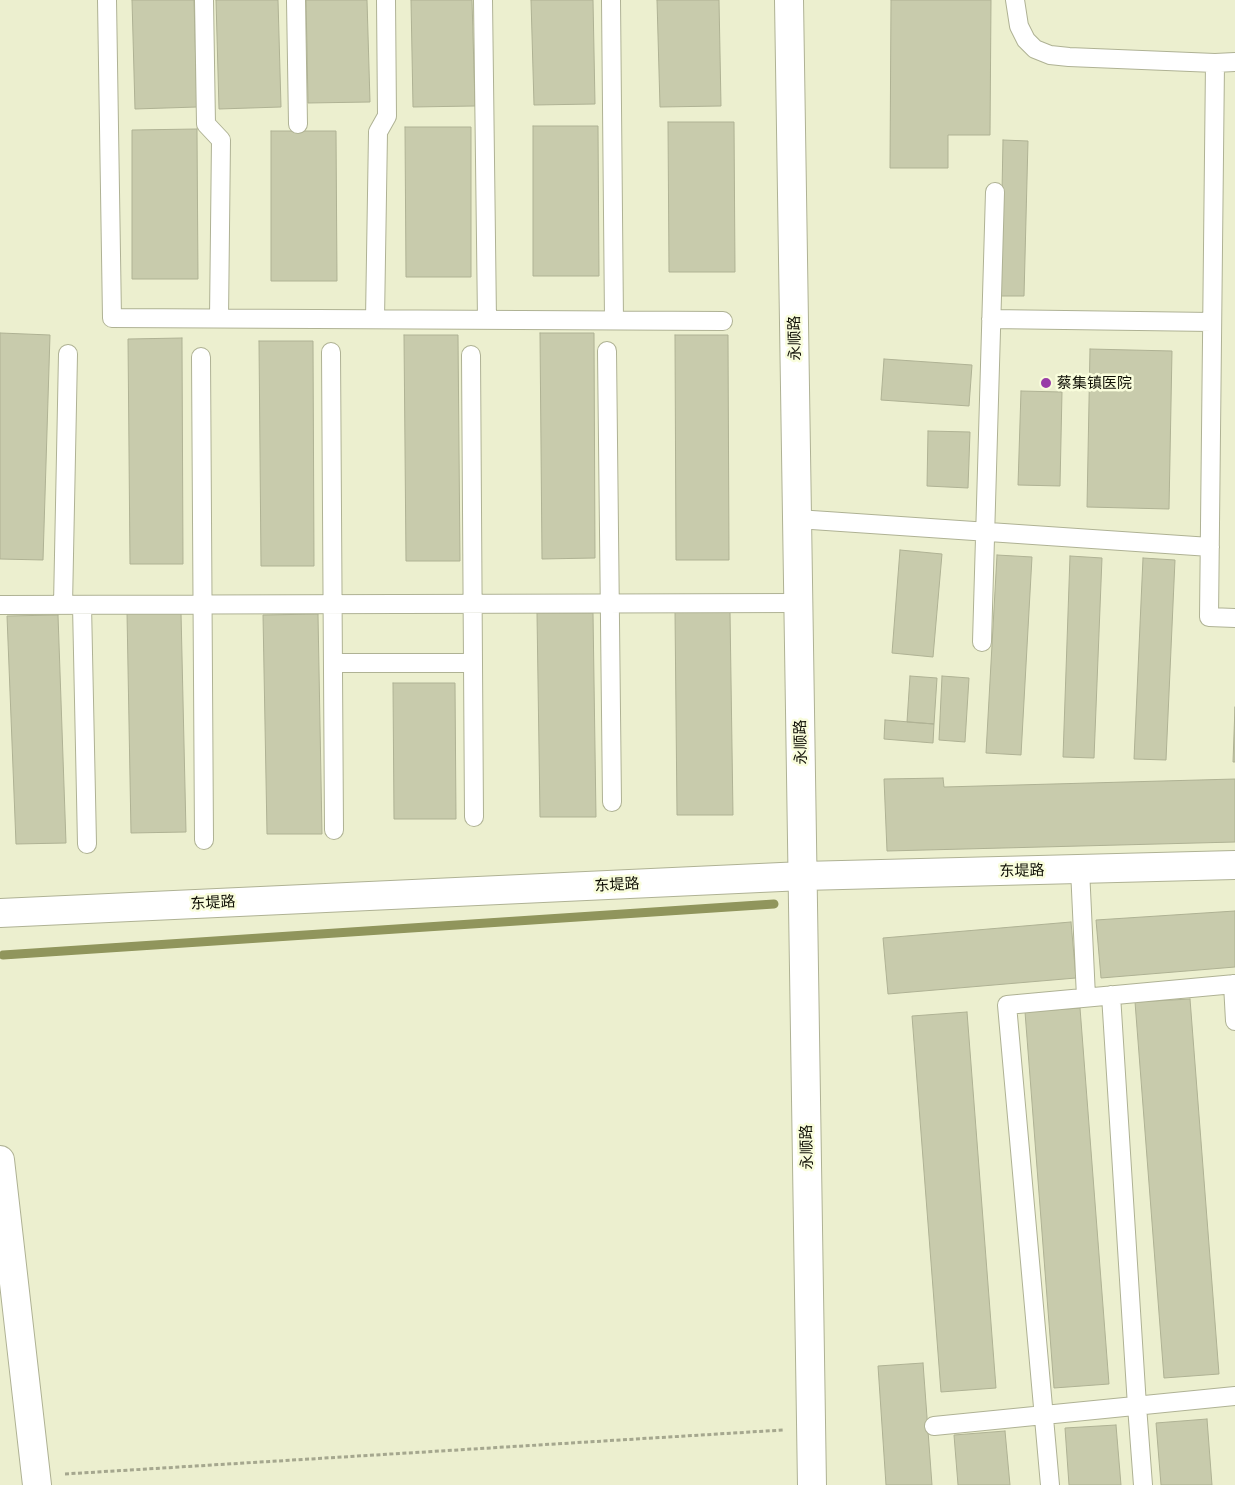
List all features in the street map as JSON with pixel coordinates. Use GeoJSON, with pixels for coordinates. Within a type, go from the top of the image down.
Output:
{"type":"FeatureCollection","features":[{"type":"Feature","properties":{"kind":"street","name":"永顺路"},"geometry":{"type":"LineString","coordinates":[[789,0],[812,1485]]}},
{"type":"Feature","properties":{"kind":"street","name":"东堤路"},"geometry":{"type":"LineString","coordinates":[[0,913],[803,876],[1235,865]]}},
{"type":"Feature","properties":{"kind":"street"},"geometry":{"type":"LineString","coordinates":[[0,1160],[37,1481]]}},
{"type":"Feature","properties":{"kind":"lane"},"geometry":{"type":"LineString","coordinates":[[107,0],[112,318],[723,320]]}},
{"type":"Feature","properties":{"kind":"lane"},"geometry":{"type":"LineString","coordinates":[[204,0],[206,124],[221,140],[219,318]]}},
{"type":"Feature","properties":{"kind":"lane"},"geometry":{"type":"LineString","coordinates":[[296,0],[298,124]]}},
{"type":"Feature","properties":{"kind":"lane"},"geometry":{"type":"LineString","coordinates":[[375,319],[378,132],[387,116],[386,0]]}},
{"type":"Feature","properties":{"kind":"lane"},"geometry":{"type":"LineString","coordinates":[[483,0],[487,320]]}},
{"type":"Feature","properties":{"kind":"lane"},"geometry":{"type":"LineString","coordinates":[[611,0],[614,320]]}},
{"type":"Feature","properties":{"kind":"lane"},"geometry":{"type":"LineString","coordinates":[[1015,0],[1019,26],[1026,40],[1035,49],[1050,55],[1215,63],[1235,62]]}},
{"type":"Feature","properties":{"kind":"lane"},"geometry":{"type":"LineString","coordinates":[[1215,63],[1209,617],[1235,618]]}},
{"type":"Feature","properties":{"kind":"lane"},"geometry":{"type":"LineString","coordinates":[[982,642],[996,192]]}},
{"type":"Feature","properties":{"kind":"lane"},"geometry":{"type":"LineString","coordinates":[[991,318],[1212,322]]}},
{"type":"Feature","properties":{"kind":"lane"},"geometry":{"type":"LineString","coordinates":[[607,351],[612,802]]}},
{"type":"Feature","properties":{"kind":"lane"},"geometry":{"type":"LineString","coordinates":[[331,352],[334,830]]}},
{"type":"Feature","properties":{"kind":"lane"},"geometry":{"type":"LineString","coordinates":[[63,605],[68,354]]}},
{"type":"Feature","properties":{"kind":"lane"},"geometry":{"type":"LineString","coordinates":[[471,355],[474,817]]}},
{"type":"Feature","properties":{"kind":"lane"},"geometry":{"type":"LineString","coordinates":[[202,356],[204,840]]}},
{"type":"Feature","properties":{"kind":"lane"},"geometry":{"type":"LineString","coordinates":[[798,519],[1210,547]]}},
{"type":"Feature","properties":{"kind":"lane"},"geometry":{"type":"LineString","coordinates":[[0,605],[799,603]]}},
{"type":"Feature","properties":{"kind":"lane"},"geometry":{"type":"LineString","coordinates":[[82,605],[87,844]]}},
{"type":"Feature","properties":{"kind":"lane"},"geometry":{"type":"LineString","coordinates":[[333,663],[473,663]]}},
{"type":"Feature","properties":{"kind":"lane"},"geometry":{"type":"LineString","coordinates":[[1080,869],[1086,997]]}},
{"type":"Feature","properties":{"kind":"lane"},"geometry":{"type":"LineString","coordinates":[[1050,1485],[1007,1005],[1234,984],[1235,1021]]}},
{"type":"Feature","properties":{"kind":"lane"},"geometry":{"type":"LineString","coordinates":[[1111,995],[1143,1485]]}},
{"type":"Feature","properties":{"kind":"lane"},"geometry":{"type":"LineString","coordinates":[[934,1426],[1235,1396]]}},
{"type":"Feature","properties":{"kind":"path"},"geometry":{"type":"LineString","coordinates":[[37,1481],[812,1428]]}},
{"type":"Feature","properties":{"kind":"building"},"geometry":{"type":"Polygon","coordinates":[[[132,0],[194,0],[197,107],[135,109],[132,0]]]}},
{"type":"Feature","properties":{"kind":"building"},"geometry":{"type":"Polygon","coordinates":[[[216,0],[278,0],[281,107],[219,109],[216,0]]]}},
{"type":"Feature","properties":{"kind":"building"},"geometry":{"type":"Polygon","coordinates":[[[306,0],[367,0],[370,102],[308,103],[306,0]]]}},
{"type":"Feature","properties":{"kind":"building"},"geometry":{"type":"Polygon","coordinates":[[[411,0],[472,0],[475,106],[413,107],[411,0]]]}},
{"type":"Feature","properties":{"kind":"building"},"geometry":{"type":"Polygon","coordinates":[[[531,0],[593,0],[595,104],[534,105],[531,0]]]}},
{"type":"Feature","properties":{"kind":"building"},"geometry":{"type":"Polygon","coordinates":[[[657,0],[719,0],[721,106],[660,107],[657,0]]]}},
{"type":"Feature","properties":{"kind":"building"},"geometry":{"type":"Polygon","coordinates":[[[891,0],[991,0],[990,135],[948,135],[948,168],[890,168],[891,0]]]}},
{"type":"Feature","properties":{"kind":"building"},"geometry":{"type":"Polygon","coordinates":[[[668,122],[734,122],[735,272],[669,272],[668,122]]]}},
{"type":"Feature","properties":{"kind":"building"},"geometry":{"type":"Polygon","coordinates":[[[533,126],[598,126],[599,276],[533,276],[533,126]]]}},
{"type":"Feature","properties":{"kind":"building"},"geometry":{"type":"Polygon","coordinates":[[[405,127],[471,127],[471,277],[406,277],[405,127]]]}},
{"type":"Feature","properties":{"kind":"building"},"geometry":{"type":"Polygon","coordinates":[[[197,129],[198,279],[132,279],[132,130],[197,129]]]}},
{"type":"Feature","properties":{"kind":"building"},"geometry":{"type":"Polygon","coordinates":[[[271,131],[336,131],[337,281],[271,281],[271,131]]]}},
{"type":"Feature","properties":{"kind":"building"},"geometry":{"type":"Polygon","coordinates":[[[1003,140],[1028,141],[1024,296],[1000,296],[1003,140]]]}},
{"type":"Feature","properties":{"kind":"building"},"geometry":{"type":"Polygon","coordinates":[[[0,333],[50,335],[43,560],[0,559],[0,333]]]}},
{"type":"Feature","properties":{"kind":"building"},"geometry":{"type":"Polygon","coordinates":[[[540,333],[594,333],[595,558],[542,559],[540,333]]]}},
{"type":"Feature","properties":{"kind":"building"},"geometry":{"type":"Polygon","coordinates":[[[404,335],[458,335],[460,561],[406,561],[404,335]]]}},
{"type":"Feature","properties":{"kind":"building"},"geometry":{"type":"Polygon","coordinates":[[[675,335],[728,335],[729,560],[676,560],[675,335]]]}},
{"type":"Feature","properties":{"kind":"building"},"geometry":{"type":"Polygon","coordinates":[[[182,338],[183,564],[130,564],[128,339],[182,338]]]}},
{"type":"Feature","properties":{"kind":"building"},"geometry":{"type":"Polygon","coordinates":[[[259,341],[313,341],[314,566],[261,566],[259,341]]]}},
{"type":"Feature","properties":{"kind":"building"},"geometry":{"type":"Polygon","coordinates":[[[1090,349],[1172,351],[1169,509],[1087,507],[1090,349]]]}},
{"type":"Feature","properties":{"kind":"building"},"geometry":{"type":"Polygon","coordinates":[[[884,359],[972,365],[969,406],[881,400],[884,359]]]}},
{"type":"Feature","properties":{"kind":"building"},"geometry":{"type":"Polygon","coordinates":[[[1021,391],[1062,392],[1060,486],[1018,485],[1021,391]]]}},
{"type":"Feature","properties":{"kind":"building"},"geometry":{"type":"Polygon","coordinates":[[[928,431],[970,432],[968,488],[927,486],[928,431]]]}},
{"type":"Feature","properties":{"kind":"building"},"geometry":{"type":"Polygon","coordinates":[[[900,550],[942,554],[933,657],[892,653],[900,550]]]}},
{"type":"Feature","properties":{"kind":"building"},"geometry":{"type":"Polygon","coordinates":[[[997,555],[1032,557],[1021,755],[986,753],[997,555]]]}},
{"type":"Feature","properties":{"kind":"building"},"geometry":{"type":"Polygon","coordinates":[[[1070,556],[1102,558],[1094,758],[1063,757],[1070,556]]]}},
{"type":"Feature","properties":{"kind":"building"},"geometry":{"type":"Polygon","coordinates":[[[1143,558],[1175,560],[1166,760],[1134,759],[1143,558]]]}},
{"type":"Feature","properties":{"kind":"building"},"geometry":{"type":"Polygon","coordinates":[[[730,611],[733,815],[677,815],[675,612],[730,611]]]}},
{"type":"Feature","properties":{"kind":"building"},"geometry":{"type":"Polygon","coordinates":[[[181,612],[186,832],[131,833],[127,613],[181,612]]]}},
{"type":"Feature","properties":{"kind":"building"},"geometry":{"type":"Polygon","coordinates":[[[537,613],[593,613],[596,817],[540,817],[537,613]]]}},
{"type":"Feature","properties":{"kind":"building"},"geometry":{"type":"Polygon","coordinates":[[[318,614],[322,834],[267,834],[263,615],[318,614]]]}},
{"type":"Feature","properties":{"kind":"building"},"geometry":{"type":"Polygon","coordinates":[[[58,615],[66,843],[16,844],[7,616],[58,615]]]}},
{"type":"Feature","properties":{"kind":"building"},"geometry":{"type":"Polygon","coordinates":[[[910,676],[937,678],[934,724],[907,722],[910,676]]]}},
{"type":"Feature","properties":{"kind":"building"},"geometry":{"type":"Polygon","coordinates":[[[942,676],[969,678],[965,742],[939,740],[942,676]]]}},
{"type":"Feature","properties":{"kind":"building"},"geometry":{"type":"Polygon","coordinates":[[[393,683],[455,683],[456,819],[394,819],[393,683]]]}},
{"type":"Feature","properties":{"kind":"building"},"geometry":{"type":"Polygon","coordinates":[[[1235,707],[1235,762],[1233,762],[1235,707]]]}},
{"type":"Feature","properties":{"kind":"building"},"geometry":{"type":"Polygon","coordinates":[[[885,720],[934,724],[933,743],[884,739],[885,720]]]}},
{"type":"Feature","properties":{"kind":"building"},"geometry":{"type":"Polygon","coordinates":[[[943,778],[944,787],[1235,779],[1235,842],[887,851],[884,779],[943,778]]]}},
{"type":"Feature","properties":{"kind":"building"},"geometry":{"type":"Polygon","coordinates":[[[1235,911],[1235,967],[1101,978],[1096,920],[1235,911]]]}},
{"type":"Feature","properties":{"kind":"building"},"geometry":{"type":"Polygon","coordinates":[[[1071,922],[1076,978],[888,994],[883,938],[1071,922]]]}},
{"type":"Feature","properties":{"kind":"building"},"geometry":{"type":"Polygon","coordinates":[[[1190,999],[1219,1374],[1164,1378],[1135,1002],[1190,999]]]}},
{"type":"Feature","properties":{"kind":"building"},"geometry":{"type":"Polygon","coordinates":[[[1080,1008],[1109,1384],[1054,1388],[1025,1012],[1080,1008]]]}},
{"type":"Feature","properties":{"kind":"building"},"geometry":{"type":"Polygon","coordinates":[[[967,1012],[996,1388],[941,1392],[912,1016],[967,1012]]]}},
{"type":"Feature","properties":{"kind":"building"},"geometry":{"type":"Polygon","coordinates":[[[923,1363],[932,1485],[886,1485],[878,1366],[923,1363]]]}},
{"type":"Feature","properties":{"kind":"building"},"geometry":{"type":"Polygon","coordinates":[[[1207,1419],[1212,1485],[1161,1485],[1156,1423],[1207,1419]]]}},
{"type":"Feature","properties":{"kind":"building"},"geometry":{"type":"Polygon","coordinates":[[[1116,1425],[1121,1485],[1069,1485],[1065,1428],[1116,1425]]]}},
{"type":"Feature","properties":{"kind":"building"},"geometry":{"type":"Polygon","coordinates":[[[1005,1431],[1010,1485],[958,1485],[954,1435],[1005,1431]]]}},
{"type":"Feature","properties":{"kind":"waterway"},"geometry":{"type":"LineString","coordinates":[[3,955],[774,904]]}},
{"type":"Feature","properties":{"kind":"place","name":"蔡集镇医院"},"geometry":{"type":"Point","coordinates":[1046,383]}}]}
